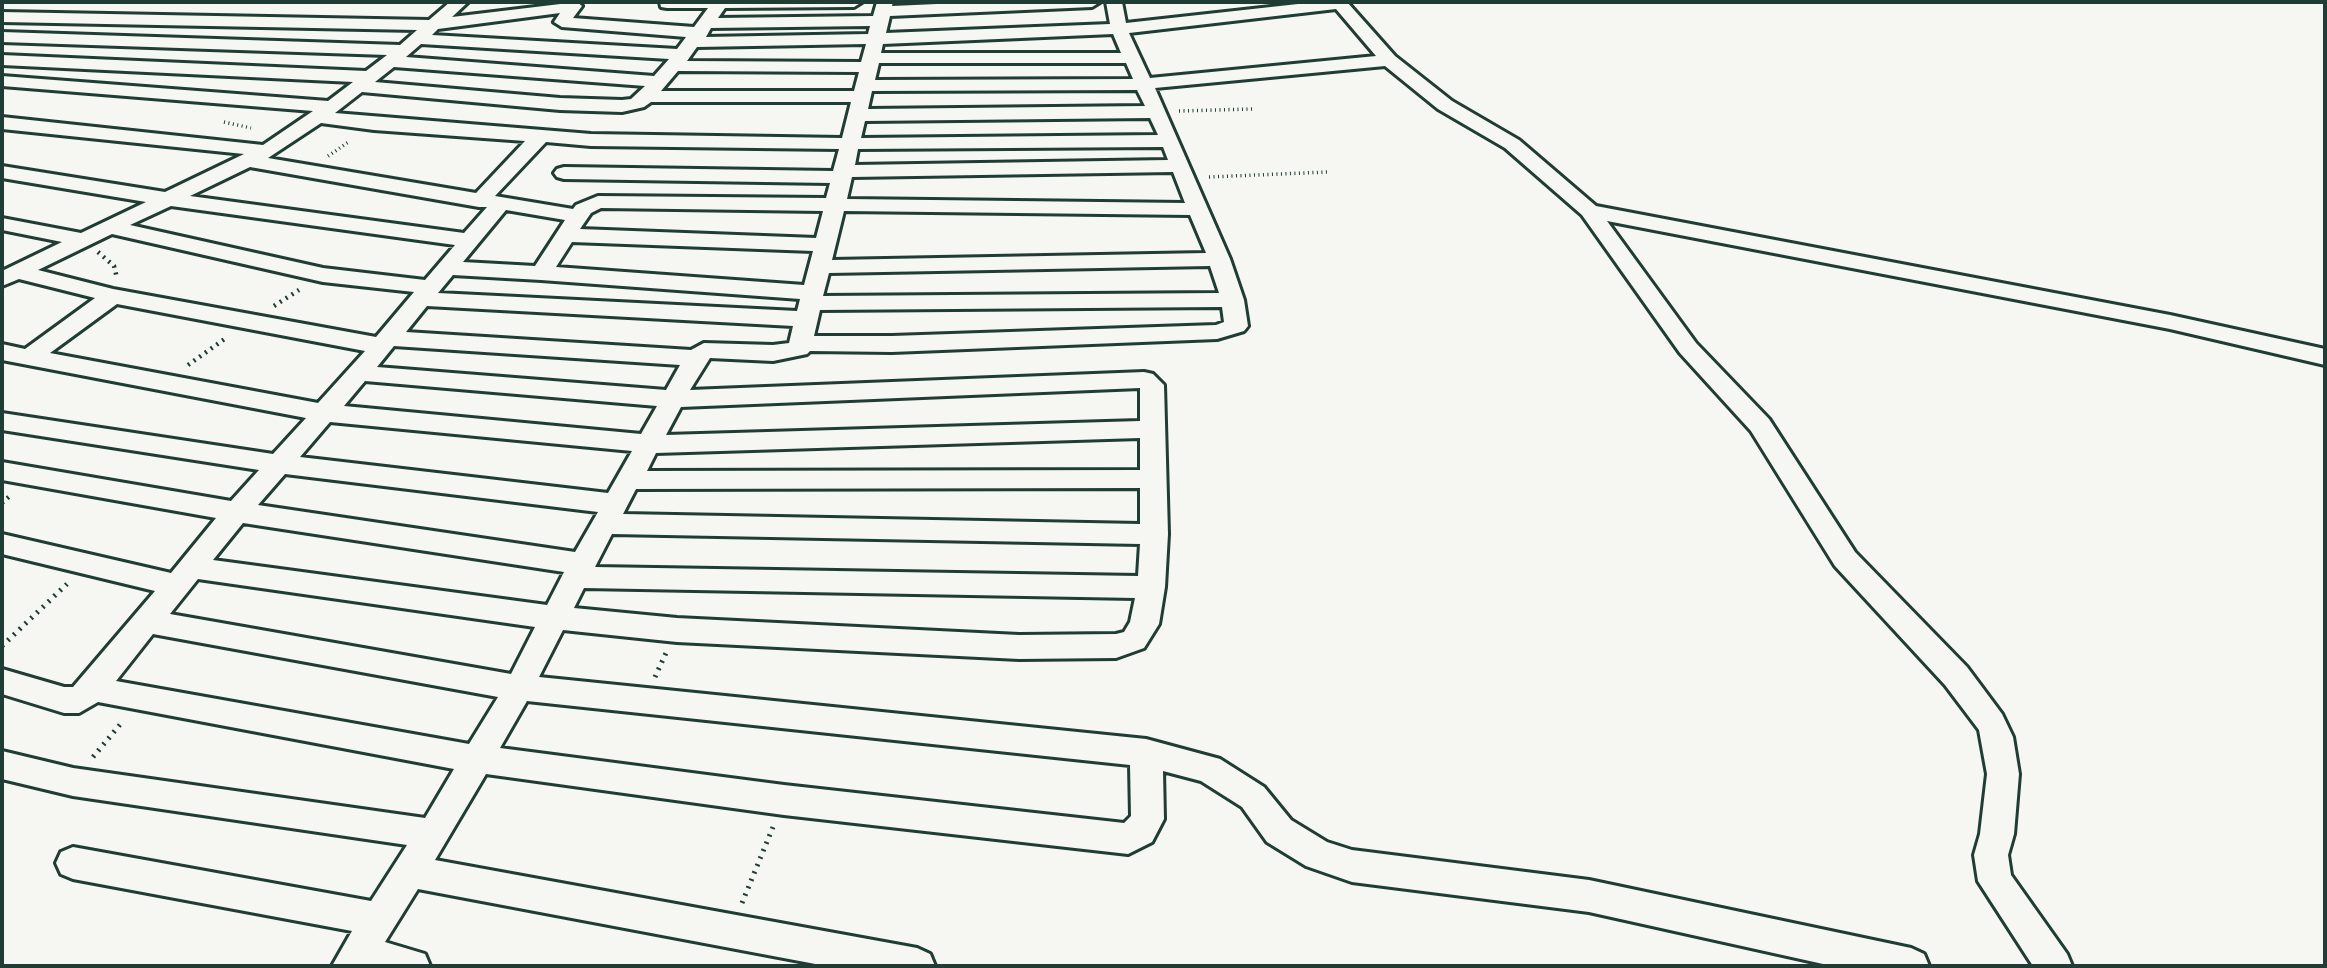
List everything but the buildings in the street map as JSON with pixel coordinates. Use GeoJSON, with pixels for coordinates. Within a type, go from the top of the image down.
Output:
{"type":"FeatureCollection","features":[{"type":"Feature","properties":{"kind":"street"},"geometry":{"type":"LineString","coordinates":[[134,67],[187,19],[199,2]]}},
{"type":"Feature","properties":{"kind":"street"},"geometry":{"type":"LineString","coordinates":[[10,276],[258,156],[325,112],[460,2]]}},
{"type":"Feature","properties":{"kind":"street"},"geometry":{"type":"LineString","coordinates":[[646,29],[667,2],[854,2]]}},
{"type":"Feature","properties":{"kind":"street"},"geometry":{"type":"LineString","coordinates":[[2,60],[364,82],[606,106],[637,103],[653,89],[691,44],[721,2]]}},
{"type":"Feature","properties":{"kind":"street"},"geometry":{"type":"LineString","coordinates":[[691,44],[882,11],[1092,2]]}},
{"type":"Feature","properties":{"kind":"street"},"geometry":{"type":"LineString","coordinates":[[802,343],[892,344],[1217,332],[1236,326],[1233,300],[1219,259],[1170,141],[1119,29],[1114,2]]}},
{"type":"Feature","properties":{"kind":"street"},"geometry":{"type":"LineString","coordinates":[[2,37],[404,50],[817,41],[1119,29],[1339,3],[1389,60],[1445,105],[1512,144],[1589,211],[1688,348],[1760,425],[1845,559],[1956,676],[1991,723],[1997,737],[2003,774],[1997,834],[1991,855],[1995,881],[2027,931],[2054,966]]}},
{"type":"Feature","properties":{"kind":"street"},"geometry":{"type":"LineString","coordinates":[[2,18],[433,25],[579,4]]}},
{"type":"Feature","properties":{"kind":"street"},"geometry":{"type":"LineString","coordinates":[[579,4],[562,22],[646,29],[691,44],[807,67],[864,85],[1156,112]]}},
{"type":"Feature","properties":{"kind":"street"},"geometry":{"type":"LineString","coordinates":[[412,966],[353,960],[433,834],[519,688],[579,571],[696,358],[704,351],[719,350],[784,353],[799,349],[802,343],[882,11]]}},
{"type":"Feature","properties":{"kind":"street"},"geometry":{"type":"LineString","coordinates":[[807,67],[817,41]]}},
{"type":"Feature","properties":{"kind":"street"},"geometry":{"type":"LineString","coordinates":[[1346,46],[1373,43]]}},
{"type":"Feature","properties":{"kind":"street"},"geometry":{"type":"LineString","coordinates":[[404,50],[653,89],[864,85],[1389,60]]}},
{"type":"Feature","properties":{"kind":"street"},"geometry":{"type":"LineString","coordinates":[[864,85],[1137,70],[1304,50]]}},
{"type":"Feature","properties":{"kind":"street"},"geometry":{"type":"LineString","coordinates":[[2,81],[325,112],[374,124],[591,140],[852,143],[1170,141]]}},
{"type":"Feature","properties":{"kind":"street"},"geometry":{"type":"LineString","coordinates":[[2,136],[10,124],[74,87]]}},
{"type":"Feature","properties":{"kind":"street"},"geometry":{"type":"LineString","coordinates":[[10,124],[258,156],[306,172],[579,216]]}},
{"type":"Feature","properties":{"kind":"street"},"geometry":{"type":"LineString","coordinates":[[2,682],[72,701],[79,700],[92,688],[145,621],[278,464],[326,413],[468,240],[489,202],[540,137]]}},
{"type":"Feature","properties":{"kind":"street"},"geometry":{"type":"LineString","coordinates":[[532,209],[591,140]]}},
{"type":"Feature","properties":{"kind":"street"},"geometry":{"type":"LineString","coordinates":[[2,172],[168,199],[468,240]]}},
{"type":"Feature","properties":{"kind":"street"},"geometry":{"type":"LineString","coordinates":[[564,173],[1183,172]]}},
{"type":"Feature","properties":{"kind":"street"},"geometry":{"type":"LineString","coordinates":[[541,273],[589,205],[620,201],[1196,209]]}},
{"type":"Feature","properties":{"kind":"street"},"geometry":{"type":"LineString","coordinates":[[1589,211],[2170,321],[2325,356]]}},
{"type":"Feature","properties":{"kind":"street"},"geometry":{"type":"LineString","coordinates":[[2,224],[85,240]]}},
{"type":"Feature","properties":{"kind":"street"},"geometry":{"type":"LineString","coordinates":[[110,227],[323,275],[424,293],[811,305],[1233,300]]}},
{"type":"Feature","properties":{"kind":"street"},"geometry":{"type":"LineString","coordinates":[[568,235],[823,256],[1219,259]]}},
{"type":"Feature","properties":{"kind":"street"},"geometry":{"type":"LineString","coordinates":[[445,268],[541,273],[811,305]]}},
{"type":"Feature","properties":{"kind":"street"},"geometry":{"type":"LineString","coordinates":[[10,276],[251,321],[385,342],[696,358]]}},
{"type":"Feature","properties":{"kind":"street"},"geometry":{"type":"LineString","coordinates":[[29,357],[113,296]]}},
{"type":"Feature","properties":{"kind":"street"},"geometry":{"type":"LineString","coordinates":[[2,352],[326,413],[650,444],[1154,429]]}},
{"type":"Feature","properties":{"kind":"street"},"geometry":{"type":"LineString","coordinates":[[2,544],[86,565],[677,630],[1019,647],[1116,646],[1134,640],[1144,624],[1151,587],[1155,479],[1152,385],[1144,380],[674,399],[359,373]]}},
{"type":"Feature","properties":{"kind":"street"},"geometry":{"type":"LineString","coordinates":[[2,421],[610,514],[1154,534]]}},
{"type":"Feature","properties":{"kind":"street"},"geometry":{"type":"LineString","coordinates":[[2,471],[579,571],[1151,587]]}},
{"type":"Feature","properties":{"kind":"street"},"geometry":{"type":"LineString","coordinates":[[629,480],[1155,479]]}},
{"type":"Feature","properties":{"kind":"street"},"geometry":{"type":"LineString","coordinates":[[145,621],[519,688],[1146,752],[1209,769],[1253,797],[1279,831],[1318,855],[1352,866],[1589,896],[1912,966]]}},
{"type":"Feature","properties":{"kind":"street"},"geometry":{"type":"LineString","coordinates":[[92,688],[478,759],[784,800],[1128,838],[1140,831],[1148,819],[1146,752]]}},
{"type":"Feature","properties":{"kind":"street"},"geometry":{"type":"LineString","coordinates":[[2,765],[73,782],[433,834]]}},
{"type":"Feature","properties":{"kind":"street"},"geometry":{"type":"LineString","coordinates":[[73,863],[377,919]]}},
{"type":"Feature","properties":{"kind":"street"},"geometry":{"type":"LineString","coordinates":[[409,871],[917,966]]}},
{"type":"Feature","properties":{"kind":"path"},"geometry":{"type":"LineString","coordinates":[[1156,112],[1252,109]]}},
{"type":"Feature","properties":{"kind":"path"},"geometry":{"type":"LineString","coordinates":[[306,172],[374,124]]}},
{"type":"Feature","properties":{"kind":"path"},"geometry":{"type":"LineString","coordinates":[[1183,172],[1327,172]]}},
{"type":"Feature","properties":{"kind":"path"},"geometry":{"type":"LineString","coordinates":[[85,240],[114,266],[117,278],[113,296]]}},
{"type":"Feature","properties":{"kind":"path"},"geometry":{"type":"LineString","coordinates":[[161,384],[323,275]]}},
{"type":"Feature","properties":{"kind":"path"},"geometry":{"type":"LineString","coordinates":[[2,646],[86,565]]}},
{"type":"Feature","properties":{"kind":"path"},"geometry":{"type":"LineString","coordinates":[[644,702],[677,630]]}},
{"type":"Feature","properties":{"kind":"path"},"geometry":{"type":"LineString","coordinates":[[73,782],[141,699]]}},
{"type":"Feature","properties":{"kind":"path"},"geometry":{"type":"LineString","coordinates":[[732,930],[784,800]]}}]}
